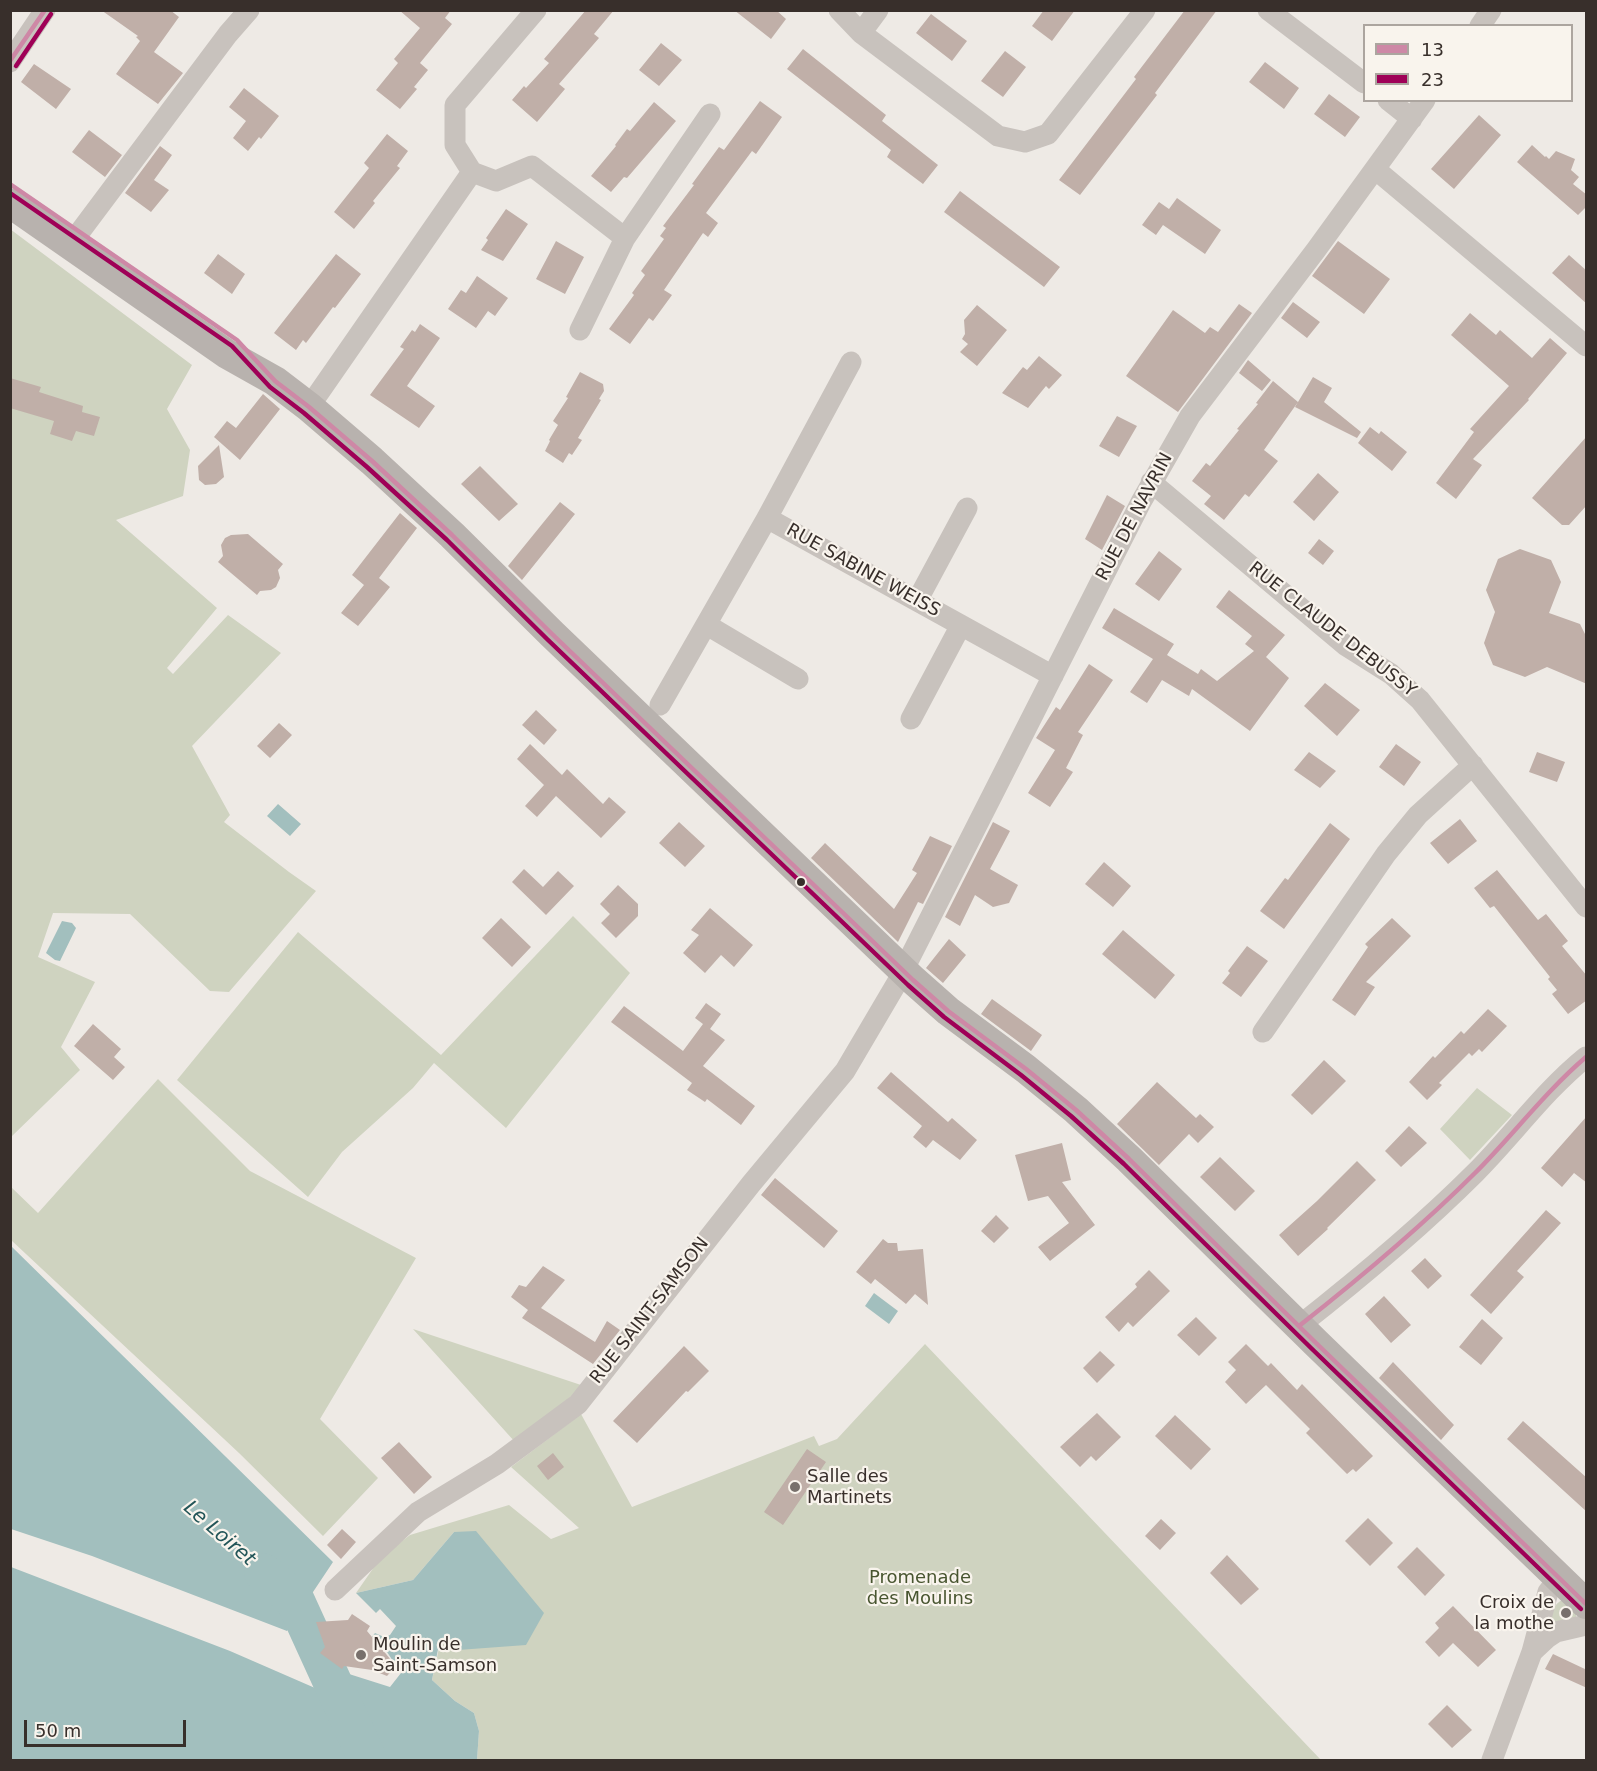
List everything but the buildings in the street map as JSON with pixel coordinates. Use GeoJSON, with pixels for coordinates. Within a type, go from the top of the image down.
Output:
{"type":"FeatureCollection","features":[{"type":"Feature","properties":{"kind":"main road"},"geometry":{"type":"LineString","coordinates":[[10,184],[75,238]]}},
{"type":"Feature","properties":{"kind":"main road"},"geometry":{"type":"LineString","coordinates":[[10,203],[75,238],[237,340],[275,381],[372,461],[452,535],[903,971],[948,1011],[1076,1110],[1130,1158],[1299,1326],[1587,1604]]}},
{"type":"Feature","properties":{"kind":"street"},"geometry":{"type":"LineString","coordinates":[[10,62],[45,10]]}},
{"type":"Feature","properties":{"kind":"street"},"geometry":{"type":"LineString","coordinates":[[75,238],[228,34],[249,10]]}},
{"type":"Feature","properties":{"kind":"street"},"geometry":{"type":"LineString","coordinates":[[536,10],[456,105],[454,145],[471,172],[496,181],[532,166],[625,238]]}},
{"type":"Feature","properties":{"kind":"street"},"geometry":{"type":"LineString","coordinates":[[839,10],[861,33],[998,136],[1025,142],[1048,134],[1145,10]]}},
{"type":"Feature","properties":{"kind":"street"},"geometry":{"type":"LineString","coordinates":[[861,33],[878,10]]}},
{"type":"Feature","properties":{"kind":"street"},"geometry":{"type":"LineString","coordinates":[[1268,10],[1363,81]]}},
{"type":"Feature","properties":{"kind":"street"},"geometry":{"type":"LineString","coordinates":[[1481,24],[1491,10]]}},
{"type":"Feature","properties":{"kind":"street"},"geometry":{"type":"LineString","coordinates":[[1391,102],[1412,118]]}},
{"type":"Feature","properties":{"kind":"street","name":"RUE DE NAVRIN"},"geometry":{"type":"LineString","coordinates":[[903,971],[1151,482],[1190,416],[1424,102]]}},
{"type":"Feature","properties":{"kind":"street"},"geometry":{"type":"LineString","coordinates":[[580,330],[625,238],[710,114]]}},
{"type":"Feature","properties":{"kind":"street"},"geometry":{"type":"LineString","coordinates":[[1375,169],[1587,346]]}},
{"type":"Feature","properties":{"kind":"street"},"geometry":{"type":"LineString","coordinates":[[309,407],[471,172]]}},
{"type":"Feature","properties":{"kind":"street"},"geometry":{"type":"LineString","coordinates":[[768,518],[851,362]]}},
{"type":"Feature","properties":{"kind":"street","name":"RUE CLAUDE DEBUSSY"},"geometry":{"type":"LineString","coordinates":[[1151,482],[1345,645],[1391,674],[1420,700],[1587,907]]}},
{"type":"Feature","properties":{"kind":"street"},"geometry":{"type":"LineString","coordinates":[[917,601],[967,508]]}},
{"type":"Feature","properties":{"kind":"street","name":"RUE SABINE WEISS"},"geometry":{"type":"LineString","coordinates":[[660,705],[768,518],[1053,676]]}},
{"type":"Feature","properties":{"kind":"street"},"geometry":{"type":"LineString","coordinates":[[707,625],[798,679]]}},
{"type":"Feature","properties":{"kind":"street"},"geometry":{"type":"LineString","coordinates":[[911,719],[961,625]]}},
{"type":"Feature","properties":{"kind":"street"},"geometry":{"type":"LineString","coordinates":[[1263,1032],[1386,854],[1418,815],[1473,765]]}},
{"type":"Feature","properties":{"kind":"street","name":"RUE SAINT-SAMSON"},"geometry":{"type":"LineString","coordinates":[[335,1590],[418,1512],[497,1464],[578,1404],[750,1184],[845,1071],[903,971]]}},
{"type":"Feature","properties":{"kind":"street"},"geometry":{"type":"LineString","coordinates":[[1299,1326],[1418,1227],[1477,1172],[1566,1074],[1587,1058]]}},
{"type":"Feature","properties":{"kind":"street"},"geometry":{"type":"LineString","coordinates":[[1492,1761],[1532,1652],[1548,1592],[1559,1578]]}},
{"type":"Feature","properties":{"kind":"street"},"geometry":{"type":"LineString","coordinates":[[1532,1652],[1556,1632],[1587,1625]]}},
{"type":"Feature","properties":{"kind":"green space"},"geometry":{"type":"Polygon","coordinates":[[[10,229],[192,365],[167,409],[190,450],[183,496],[116,520],[217,608],[167,668],[173,674],[228,615],[281,653],[192,746],[230,815],[224,822],[316,891],[229,992],[210,991],[130,914],[53,913],[38,957],[95,982],[61,1047],[80,1070],[11,1137],[10,229]]]}},
{"type":"Feature","properties":{"kind":"green space"},"geometry":{"type":"Polygon","coordinates":[[[573,916],[630,973],[506,1128],[434,1063],[413,1088],[342,1152],[308,1197],[177,1080],[298,932],[441,1055],[573,916]]]}},
{"type":"Feature","properties":{"kind":"green space"},"geometry":{"type":"Polygon","coordinates":[[[158,1079],[250,1171],[416,1258],[320,1419],[378,1478],[323,1536],[239,1453],[11,1240],[11,1187],[38,1213],[158,1079]]]}},
{"type":"Feature","properties":{"kind":"green space"},"geometry":{"type":"Polygon","coordinates":[[[1477,1088],[1512,1115],[1470,1160],[1440,1129],[1477,1088]]]}},
{"type":"Feature","properties":{"kind":"green space"},"geometry":{"type":"Polygon","coordinates":[[[413,1329],[584,1386],[515,1442],[413,1329]]]}},
{"type":"Feature","properties":{"kind":"green space","name":"Promenade des Moulins"},"geometry":{"type":"Polygon","coordinates":[[[925,1344],[1321,1760],[477,1760],[479,1731],[474,1713],[455,1701],[432,1680],[441,1639],[454,1532],[413,1580],[356,1593],[381,1557],[410,1535],[509,1505],[551,1539],[579,1528],[511,1467],[581,1414],[632,1507],[814,1436],[819,1446],[837,1439],[925,1344]]]}},
{"type":"Feature","properties":{"kind":"green space"},"geometry":{"type":"Polygon","coordinates":[[[1564,1600],[1576,1614],[1576,1618],[1549,1627],[1555,1607],[1564,1600]]]}},
{"type":"Feature","properties":{"kind":"water"},"geometry":{"type":"Polygon","coordinates":[[[278,804],[301,824],[290,836],[267,816],[278,804]]]}},
{"type":"Feature","properties":{"kind":"water"},"geometry":{"type":"Polygon","coordinates":[[[62,921],[72,923],[76,928],[60,961],[46,953],[62,921]]]}},
{"type":"Feature","properties":{"kind":"water"},"geometry":{"type":"Polygon","coordinates":[[[11,1246],[333,1562],[287,1631],[92,1556],[11,1529],[11,1246]]]}},
{"type":"Feature","properties":{"kind":"water"},"geometry":{"type":"Polygon","coordinates":[[[874,1293],[898,1311],[889,1324],[865,1306],[874,1293]]]}},
{"type":"Feature","properties":{"kind":"water"},"geometry":{"type":"Polygon","coordinates":[[[476,1531],[544,1613],[526,1645],[458,1650],[440,1639],[432,1680],[455,1701],[474,1713],[479,1731],[477,1760],[11,1760],[11,1567],[230,1651],[338,1698],[349,1674],[390,1687],[401,1673],[385,1649],[372,1637],[375,1633],[384,1637],[390,1635],[396,1626],[380,1609],[376,1613],[356,1593],[413,1580],[454,1532],[476,1531]]]}},
{"type":"Feature","properties":{"kind":"waterway","name":"Le Loiret"},"geometry":{"type":"LineString","coordinates":[[264,1573],[295,1600],[368,1760]]}},
{"type":"Feature","properties":{"kind":"transit line","name":"13"},"geometry":{"type":"LineString","coordinates":[[10,61],[45,10]]}},
{"type":"Feature","properties":{"kind":"transit line","name":"23"},"geometry":{"type":"LineString","coordinates":[[16,66],[51,14]]}},
{"type":"Feature","properties":{"kind":"transit line","name":"13"},"geometry":{"type":"LineString","coordinates":[[10,184],[237,340],[275,381],[372,461],[452,535],[913,980],[948,1011],[1026,1069],[1076,1110],[1129,1159],[1586,1604]]}},
{"type":"Feature","properties":{"kind":"transit line","name":"23"},"geometry":{"type":"LineString","coordinates":[[10,193],[232,346],[270,387],[367,467],[447,540],[908,985],[944,1017],[1071,1116],[1124,1164],[1581,1609]]}},
{"type":"Feature","properties":{"kind":"transit line","name":"13"},"geometry":{"type":"LineString","coordinates":[[1299,1326],[1433,1213],[1489,1159],[1586,1057]]}},
{"type":"Feature","properties":{"kind":"place","name":"Salle des Martinets"},"geometry":{"type":"Point","coordinates":[795,1487]}},
{"type":"Feature","properties":{"kind":"place","name":"Croix de la mothe"},"geometry":{"type":"Point","coordinates":[1566,1613]}},
{"type":"Feature","properties":{"kind":"place","name":"Moulin de Saint-Samson"},"geometry":{"type":"Point","coordinates":[361,1655]}}]}
